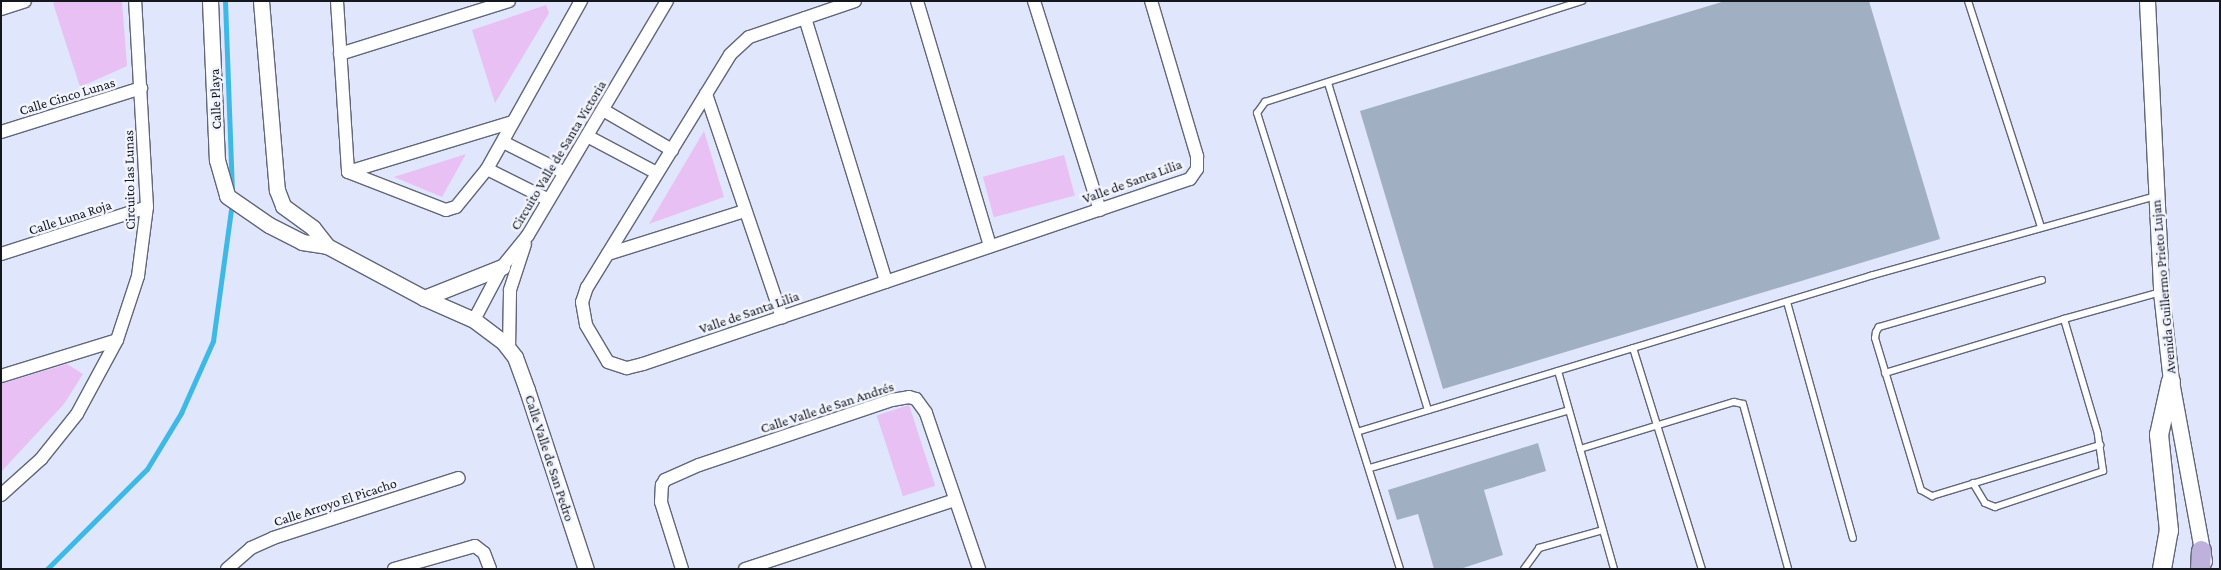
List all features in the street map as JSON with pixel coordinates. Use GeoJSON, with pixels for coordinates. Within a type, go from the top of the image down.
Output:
{"type":"FeatureCollection","features":[{"type":"Feature","properties":{"kind":"main road"},"geometry":{"type":"LineString","coordinates":[[2162,569],[2169,531],[2159,435],[2171,381]]}},
{"type":"Feature","properties":{"kind":"main road"},"geometry":{"type":"LineString","coordinates":[[2200,569],[2201,550]]}},
{"type":"Feature","properties":{"kind":"street"},"geometry":{"type":"LineString","coordinates":[[1,9],[25,1]]}},
{"type":"Feature","properties":{"kind":"street","name":"Circuito las Lunas"},"geometry":{"type":"LineString","coordinates":[[1,495],[41,460],[77,414],[117,340],[143,253],[147,207],[135,1]]}},
{"type":"Feature","properties":{"kind":"street","name":"Calle Playa"},"geometry":{"type":"LineString","coordinates":[[210,1],[218,160],[227,196],[254,217],[302,242],[327,246]]}},
{"type":"Feature","properties":{"kind":"street"},"geometry":{"type":"LineString","coordinates":[[261,1],[277,190],[283,206],[313,228],[327,246]]}},
{"type":"Feature","properties":{"kind":"street"},"geometry":{"type":"LineString","coordinates":[[337,1],[348,172]]}},
{"type":"Feature","properties":{"kind":"street"},"geometry":{"type":"LineString","coordinates":[[340,54],[509,1]]}},
{"type":"Feature","properties":{"kind":"street"},"geometry":{"type":"LineString","coordinates":[[348,172],[446,210],[456,206],[487,169],[581,1]]}},
{"type":"Feature","properties":{"kind":"street","name":"Valle de Santa Lilia"},"geometry":{"type":"LineString","coordinates":[[855,1],[749,38],[737,46],[587,287],[582,314],[602,354],[616,366],[627,368],[643,364],[1190,179],[1197,169],[1197,156],[1151,1]]}},
{"type":"Feature","properties":{"kind":"street"},"geometry":{"type":"LineString","coordinates":[[916,1],[990,246]]}},
{"type":"Feature","properties":{"kind":"street"},"geometry":{"type":"LineString","coordinates":[[1034,1],[1100,210]]}},
{"type":"Feature","properties":{"kind":"street","name":"Avenida Guillermo Prieto Lujan"},"geometry":{"type":"LineString","coordinates":[[2147,1],[2161,292],[2171,381],[2206,569]]}},
{"type":"Feature","properties":{"kind":"street","name":"Circuito Valle de Santa Victoria"},"geometry":{"type":"LineString","coordinates":[[474,320],[502,267],[528,235],[669,2]]}},
{"type":"Feature","properties":{"kind":"street"},"geometry":{"type":"LineString","coordinates":[[805,18],[886,282]]}},
{"type":"Feature","properties":{"kind":"street","name":"Calle Cinco Lunas"},"geometry":{"type":"LineString","coordinates":[[1,132],[141,88]]}},
{"type":"Feature","properties":{"kind":"street"},"geometry":{"type":"LineString","coordinates":[[706,94],[744,211],[782,317]]}},
{"type":"Feature","properties":{"kind":"street"},"geometry":{"type":"LineString","coordinates":[[603,110],[672,150]]}},
{"type":"Feature","properties":{"kind":"street"},"geometry":{"type":"LineString","coordinates":[[348,172],[513,122]]}},
{"type":"Feature","properties":{"kind":"street"},"geometry":{"type":"LineString","coordinates":[[588,136],[658,173]]}},
{"type":"Feature","properties":{"kind":"street"},"geometry":{"type":"LineString","coordinates":[[503,142],[565,173]]}},
{"type":"Feature","properties":{"kind":"street"},"geometry":{"type":"LineString","coordinates":[[487,169],[549,200]]}},
{"type":"Feature","properties":{"kind":"street","name":"Calle Luna Roja"},"geometry":{"type":"LineString","coordinates":[[1,254],[147,207]]}},
{"type":"Feature","properties":{"kind":"street"},"geometry":{"type":"LineString","coordinates":[[608,254],[744,211]]}},
{"type":"Feature","properties":{"kind":"street","name":"Calle Valle de San Pedro"},"geometry":{"type":"LineString","coordinates":[[509,349],[510,290],[528,235]]}},
{"type":"Feature","properties":{"kind":"street","name":"Calle Valle de San Pedro"},"geometry":{"type":"LineString","coordinates":[[327,246],[424,298],[474,320],[492,331],[509,349],[528,390],[586,569]]}},
{"type":"Feature","properties":{"kind":"street"},"geometry":{"type":"LineString","coordinates":[[424,298],[502,267]]}},
{"type":"Feature","properties":{"kind":"street"},"geometry":{"type":"LineString","coordinates":[[1,376],[117,340]]}},
{"type":"Feature","properties":{"kind":"street","name":"Calle Valle de San Andrés"},"geometry":{"type":"LineString","coordinates":[[682,569],[661,502],[662,485],[666,480],[699,465],[892,400],[909,397],[921,405],[979,569]]}},
{"type":"Feature","properties":{"kind":"street","name":"Calle Arroyo El Picacho"},"geometry":{"type":"LineString","coordinates":[[227,569],[251,548],[273,538],[459,478]]}},
{"type":"Feature","properties":{"kind":"street"},"geometry":{"type":"LineString","coordinates":[[745,569],[955,500]]}},
{"type":"Feature","properties":{"kind":"street"},"geometry":{"type":"LineString","coordinates":[[394,569],[475,546],[484,554],[490,569]]}},
{"type":"Feature","properties":{"kind":"lane"},"geometry":{"type":"LineString","coordinates":[[1400,569],[1360,431],[1257,119],[1260,108],[1266,102],[1582,1]]}},
{"type":"Feature","properties":{"kind":"lane"},"geometry":{"type":"LineString","coordinates":[[1968,1],[2041,227]]}},
{"type":"Feature","properties":{"kind":"lane"},"geometry":{"type":"LineString","coordinates":[[1328,83],[1428,410]]}},
{"type":"Feature","properties":{"kind":"lane"},"geometry":{"type":"LineString","coordinates":[[1360,431],[2041,227],[2156,196]]}},
{"type":"Feature","properties":{"kind":"lane"},"geometry":{"type":"LineString","coordinates":[[2042,280],[1880,327],[1875,338],[1921,490],[1932,496],[2100,445]]}},
{"type":"Feature","properties":{"kind":"lane"},"geometry":{"type":"LineString","coordinates":[[1885,373],[2161,292]]}},
{"type":"Feature","properties":{"kind":"lane"},"geometry":{"type":"LineString","coordinates":[[1787,302],[1853,538]]}},
{"type":"Feature","properties":{"kind":"lane"},"geometry":{"type":"LineString","coordinates":[[1973,484],[1986,503],[1995,507],[2100,473],[2105,465],[2064,319]]}},
{"type":"Feature","properties":{"kind":"lane"},"geometry":{"type":"LineString","coordinates":[[1632,348],[1702,569]]}},
{"type":"Feature","properties":{"kind":"lane"},"geometry":{"type":"LineString","coordinates":[[1558,371],[1614,569]]}},
{"type":"Feature","properties":{"kind":"lane"},"geometry":{"type":"LineString","coordinates":[[1580,449],[1734,402],[1743,404],[1788,569]]}},
{"type":"Feature","properties":{"kind":"lane"},"geometry":{"type":"LineString","coordinates":[[1370,468],[1569,410]]}},
{"type":"Feature","properties":{"kind":"lane"},"geometry":{"type":"LineString","coordinates":[[1524,569],[1539,548],[1602,530]]}},
{"type":"Feature","properties":{"kind":"shaded area"},"geometry":{"type":"Polygon","coordinates":[[[58,1],[122,1],[127,66],[80,87],[53,3],[58,1]]]}},
{"type":"Feature","properties":{"kind":"shaded area"},"geometry":{"type":"Polygon","coordinates":[[[546,5],[549,13],[495,103],[472,30],[546,5]]]}},
{"type":"Feature","properties":{"kind":"shaded area"},"geometry":{"type":"Polygon","coordinates":[[[704,131],[724,197],[649,224],[704,131]]]}},
{"type":"Feature","properties":{"kind":"shaded area"},"geometry":{"type":"Polygon","coordinates":[[[466,154],[442,197],[394,177],[466,154]]]}},
{"type":"Feature","properties":{"kind":"shaded area"},"geometry":{"type":"Polygon","coordinates":[[[1064,155],[1075,196],[994,217],[983,177],[1064,155]]]}},
{"type":"Feature","properties":{"kind":"shaded area"},"geometry":{"type":"Polygon","coordinates":[[[67,364],[83,374],[64,404],[1,472],[1,384],[67,364]]]}},
{"type":"Feature","properties":{"kind":"shaded area"},"geometry":{"type":"Polygon","coordinates":[[[909,405],[935,486],[903,496],[877,416],[909,405]]]}},
{"type":"Feature","properties":{"kind":"building"},"geometry":{"type":"Polygon","coordinates":[[[1725,1],[1869,1],[1940,239],[1443,389],[1360,111],[1725,1]]]}},
{"type":"Feature","properties":{"kind":"building"},"geometry":{"type":"Polygon","coordinates":[[[1538,443],[1546,471],[1484,490],[1503,555],[1460,569],[1434,569],[1418,514],[1397,520],[1388,490],[1538,443]]]}},
{"type":"Feature","properties":{"kind":"waterway"},"geometry":{"type":"LineString","coordinates":[[225,1],[232,193]]}},
{"type":"Feature","properties":{"kind":"waterway"},"geometry":{"type":"LineString","coordinates":[[47,569],[147,469],[181,413],[213,341],[232,202]]}}]}
